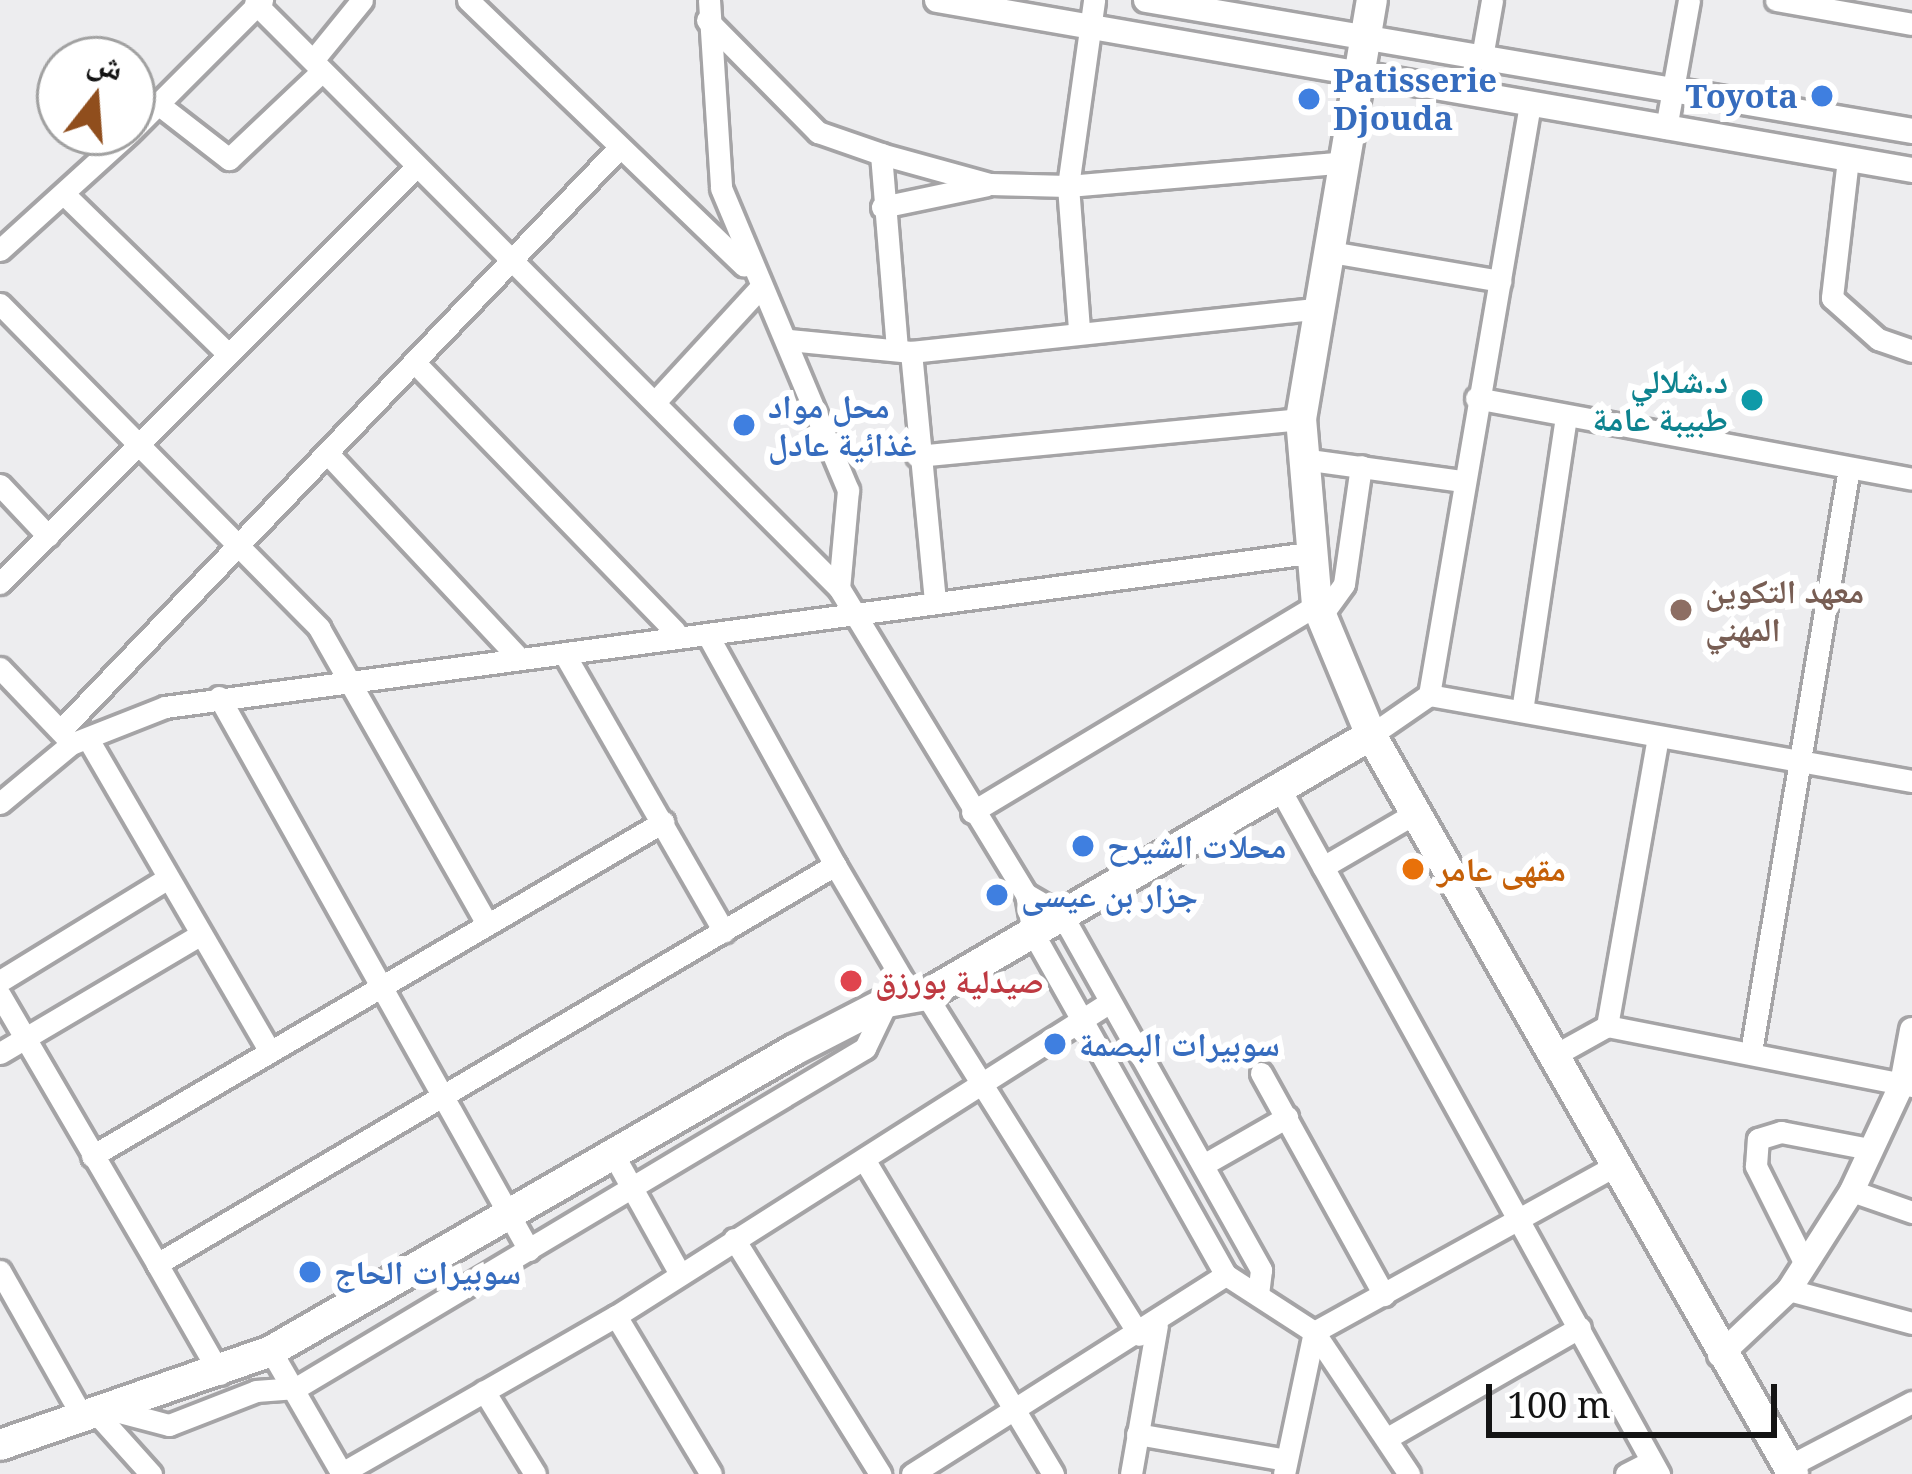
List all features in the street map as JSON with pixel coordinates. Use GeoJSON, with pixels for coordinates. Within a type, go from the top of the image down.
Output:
{"type":"FeatureCollection","features":[{"type":"Feature","properties":{"kind":"main road"},"geometry":{"type":"LineString","coordinates":[[1372,0],[1313,309],[1300,419],[1308,553],[1319,611],[1371,735],[1720,1355],[1791,1470]]}},
{"type":"Feature","properties":{"kind":"main road"},"geometry":{"type":"LineString","coordinates":[[0,1445],[220,1374],[272,1351],[612,1152],[1033,933],[1371,735]]}},
{"type":"Feature","properties":{"kind":"street"},"geometry":{"type":"LineString","coordinates":[[362,0],[317,66],[229,159],[158,104],[258,2],[317,66],[415,168],[655,402],[812,567],[839,588],[1026,894],[1033,933],[1226,1275],[1314,1332],[1390,1437],[1409,1474]]}},
{"type":"Feature","properties":{"kind":"street"},"geometry":{"type":"LineString","coordinates":[[468,0],[754,279]]}},
{"type":"Feature","properties":{"kind":"street"},"geometry":{"type":"LineString","coordinates":[[937,0],[1912,170]]}},
{"type":"Feature","properties":{"kind":"street"},"geometry":{"type":"LineString","coordinates":[[1079,329],[1068,186],[1094,0]]}},
{"type":"Feature","properties":{"kind":"street"},"geometry":{"type":"LineString","coordinates":[[1146,0],[1912,130]]}},
{"type":"Feature","properties":{"kind":"street"},"geometry":{"type":"LineString","coordinates":[[1481,57],[1492,0]]}},
{"type":"Feature","properties":{"kind":"street"},"geometry":{"type":"LineString","coordinates":[[1666,128],[1689,0]]}},
{"type":"Feature","properties":{"kind":"street"},"geometry":{"type":"LineString","coordinates":[[1776,0],[1912,25]]}},
{"type":"Feature","properties":{"kind":"street"},"geometry":{"type":"LineString","coordinates":[[708,10],[818,132],[990,184]]}},
{"type":"Feature","properties":{"kind":"street"},"geometry":{"type":"LineString","coordinates":[[708,10],[714,158],[754,279],[789,340],[848,490],[839,588]]}},
{"type":"Feature","properties":{"kind":"street"},"geometry":{"type":"LineString","coordinates":[[1429,695],[1461,481],[1530,104]]}},
{"type":"Feature","properties":{"kind":"street"},"geometry":{"type":"LineString","coordinates":[[0,803],[73,738],[238,544],[516,265],[619,148]]}},
{"type":"Feature","properties":{"kind":"street"},"geometry":{"type":"LineString","coordinates":[[881,154],[882,207],[934,601]]}},
{"type":"Feature","properties":{"kind":"street"},"geometry":{"type":"LineString","coordinates":[[0,250],[105,156]]}},
{"type":"Feature","properties":{"kind":"street"},"geometry":{"type":"LineString","coordinates":[[1848,159],[1832,298],[1878,339],[1912,351]]}},
{"type":"Feature","properties":{"kind":"street"},"geometry":{"type":"LineString","coordinates":[[882,207],[990,184],[1068,186],[1339,163]]}},
{"type":"Feature","properties":{"kind":"street"},"geometry":{"type":"LineString","coordinates":[[0,584],[415,168]]}},
{"type":"Feature","properties":{"kind":"street"},"geometry":{"type":"LineString","coordinates":[[65,195],[227,353]]}},
{"type":"Feature","properties":{"kind":"street"},"geometry":{"type":"LineString","coordinates":[[1325,251],[1500,281]]}},
{"type":"Feature","properties":{"kind":"street"},"geometry":{"type":"LineString","coordinates":[[655,402],[754,279]]}},
{"type":"Feature","properties":{"kind":"street"},"geometry":{"type":"LineString","coordinates":[[0,304],[238,544],[349,675],[484,919]]}},
{"type":"Feature","properties":{"kind":"street"},"geometry":{"type":"LineString","coordinates":[[789,340],[904,350],[1313,309]]}},
{"type":"Feature","properties":{"kind":"street"},"geometry":{"type":"LineString","coordinates":[[418,366],[675,631]]}},
{"type":"Feature","properties":{"kind":"street"},"geometry":{"type":"LineString","coordinates":[[1476,398],[1912,479]]}},
{"type":"Feature","properties":{"kind":"street"},"geometry":{"type":"LineString","coordinates":[[1522,711],[1566,417]]}},
{"type":"Feature","properties":{"kind":"street"},"geometry":{"type":"LineString","coordinates":[[917,456],[1300,419]]}},
{"type":"Feature","properties":{"kind":"street"},"geometry":{"type":"LineString","coordinates":[[329,454],[520,659]]}},
{"type":"Feature","properties":{"kind":"street"},"geometry":{"type":"LineString","coordinates":[[1303,459],[1461,481]]}},
{"type":"Feature","properties":{"kind":"street"},"geometry":{"type":"LineString","coordinates":[[972,812],[1319,611],[1344,584],[1361,466]]}},
{"type":"Feature","properties":{"kind":"street"},"geometry":{"type":"LineString","coordinates":[[1751,1052],[1849,468]]}},
{"type":"Feature","properties":{"kind":"street"},"geometry":{"type":"LineString","coordinates":[[0,485],[48,536]]}},
{"type":"Feature","properties":{"kind":"street"},"geometry":{"type":"LineString","coordinates":[[812,567],[847,536]]}},
{"type":"Feature","properties":{"kind":"street"},"geometry":{"type":"LineString","coordinates":[[73,738],[219,697],[349,675],[565,655],[675,631],[707,634],[1308,553]]}},
{"type":"Feature","properties":{"kind":"street"},"geometry":{"type":"LineString","coordinates":[[707,634],[908,997],[985,1086],[1148,1330],[1131,1474]]}},
{"type":"Feature","properties":{"kind":"street"},"geometry":{"type":"LineString","coordinates":[[565,655],[724,932]]}},
{"type":"Feature","properties":{"kind":"street"},"geometry":{"type":"LineString","coordinates":[[0,668],[73,738],[268,1048]]}},
{"type":"Feature","properties":{"kind":"street"},"geometry":{"type":"LineString","coordinates":[[1371,735],[1429,695],[1657,741],[1912,781]]}},
{"type":"Feature","properties":{"kind":"street"},"geometry":{"type":"LineString","coordinates":[[219,697],[374,986],[529,1250]]}},
{"type":"Feature","properties":{"kind":"street"},"geometry":{"type":"LineString","coordinates":[[1607,1027],[1657,741]]}},
{"type":"Feature","properties":{"kind":"street"},"geometry":{"type":"LineString","coordinates":[[1281,791],[1655,1467],[1626,1474]]}},
{"type":"Feature","properties":{"kind":"street"},"geometry":{"type":"LineString","coordinates":[[1323,867],[1417,812]]}},
{"type":"Feature","properties":{"kind":"street"},"geometry":{"type":"LineString","coordinates":[[92,1156],[484,919],[663,821]]}},
{"type":"Feature","properties":{"kind":"street"},"geometry":{"type":"LineString","coordinates":[[157,1264],[835,865]]}},
{"type":"Feature","properties":{"kind":"street"},"geometry":{"type":"LineString","coordinates":[[0,981],[163,881]]}},
{"type":"Feature","properties":{"kind":"street"},"geometry":{"type":"LineString","coordinates":[[1026,894],[1062,915],[1262,1270],[1258,1295]]}},
{"type":"Feature","properties":{"kind":"street"},"geometry":{"type":"LineString","coordinates":[[0,1054],[198,936]]}},
{"type":"Feature","properties":{"kind":"street"},"geometry":{"type":"LineString","coordinates":[[0,995],[220,1374]]}},
{"type":"Feature","properties":{"kind":"street"},"geometry":{"type":"LineString","coordinates":[[99,1414],[169,1425],[256,1391],[296,1388],[773,1107],[865,1048],[908,997]]}},
{"type":"Feature","properties":{"kind":"street"},"geometry":{"type":"LineString","coordinates":[[272,1351],[341,1474],[616,1316],[1086,1023],[1110,1002]]}},
{"type":"Feature","properties":{"kind":"street"},"geometry":{"type":"LineString","coordinates":[[1555,1055],[1607,1027],[1907,1085]]}},
{"type":"Feature","properties":{"kind":"street"},"geometry":{"type":"LineString","coordinates":[[1720,1355],[1789,1290],[1852,1191],[1869,1149],[1907,1085],[1912,1030]]}},
{"type":"Feature","properties":{"kind":"street"},"geometry":{"type":"LineString","coordinates":[[1261,1072],[1384,1295]]}},
{"type":"Feature","properties":{"kind":"street"},"geometry":{"type":"LineString","coordinates":[[753,1075],[773,1107]]}},
{"type":"Feature","properties":{"kind":"street"},"geometry":{"type":"LineString","coordinates":[[1203,1165],[1287,1117]]}},
{"type":"Feature","properties":{"kind":"street"},"geometry":{"type":"LineString","coordinates":[[1805,1264],[1756,1166],[1758,1139],[1781,1132],[1869,1149]]}},
{"type":"Feature","properties":{"kind":"street"},"geometry":{"type":"LineString","coordinates":[[612,1152],[680,1274]]}},
{"type":"Feature","properties":{"kind":"street"},"geometry":{"type":"LineString","coordinates":[[865,1161],[1053,1474]]}},
{"type":"Feature","properties":{"kind":"street"},"geometry":{"type":"LineString","coordinates":[[1314,1332],[1615,1166]]}},
{"type":"Feature","properties":{"kind":"street"},"geometry":{"type":"LineString","coordinates":[[1852,1191],[1912,1212]]}},
{"type":"Feature","properties":{"kind":"street"},"geometry":{"type":"LineString","coordinates":[[734,1239],[880,1474]]}},
{"type":"Feature","properties":{"kind":"street"},"geometry":{"type":"LineString","coordinates":[[467,1241],[484,1277]]}},
{"type":"Feature","properties":{"kind":"street"},"geometry":{"type":"LineString","coordinates":[[0,1271],[99,1414],[151,1474]]}},
{"type":"Feature","properties":{"kind":"street"},"geometry":{"type":"LineString","coordinates":[[912,1474],[1148,1330],[1226,1275]]}},
{"type":"Feature","properties":{"kind":"street"},"geometry":{"type":"LineString","coordinates":[[1789,1290],[1912,1323]]}},
{"type":"Feature","properties":{"kind":"street"},"geometry":{"type":"LineString","coordinates":[[616,1316],[711,1474]]}},
{"type":"Feature","properties":{"kind":"street"},"geometry":{"type":"LineString","coordinates":[[1390,1437],[1580,1327]]}},
{"type":"Feature","properties":{"kind":"street"},"geometry":{"type":"LineString","coordinates":[[1137,1434],[1285,1467],[1314,1332]]}},
{"type":"Feature","properties":{"kind":"street"},"geometry":{"type":"LineString","coordinates":[[484,1390],[535,1474]]}},
{"type":"Feature","properties":{"kind":"street"},"geometry":{"type":"LineString","coordinates":[[1791,1470],[1912,1402]]}},
{"type":"Feature","properties":{"kind":"place","name":"Toyota"},"geometry":{"type":"Point","coordinates":[1822,96]}},
{"type":"Feature","properties":{"kind":"place","name":"Patisserie Djouda"},"geometry":{"type":"Point","coordinates":[1309,99]}},
{"type":"Feature","properties":{"kind":"place","name":"د.شلالي طبيبة عامة"},"geometry":{"type":"Point","coordinates":[1752,400]}},
{"type":"Feature","properties":{"kind":"place","name":"محل مواد غذائية عادل"},"geometry":{"type":"Point","coordinates":[744,425]}},
{"type":"Feature","properties":{"kind":"place","name":"معهد التكوين المهني"},"geometry":{"type":"Point","coordinates":[1681,610]}},
{"type":"Feature","properties":{"kind":"place","name":"محلات الشيرح"},"geometry":{"type":"Point","coordinates":[1083,846]}},
{"type":"Feature","properties":{"kind":"place","name":"مقهى عامر"},"geometry":{"type":"Point","coordinates":[1413,869]}},
{"type":"Feature","properties":{"kind":"place","name":"جزار بن عيسى"},"geometry":{"type":"Point","coordinates":[997,895]}},
{"type":"Feature","properties":{"kind":"place","name":"صيدلية بورزق"},"geometry":{"type":"Point","coordinates":[851,981]}},
{"type":"Feature","properties":{"kind":"place","name":"سوبيرات البصمة"},"geometry":{"type":"Point","coordinates":[1055,1044]}},
{"type":"Feature","properties":{"kind":"place","name":"سوبيرات الحاج"},"geometry":{"type":"Point","coordinates":[310,1272]}}]}
